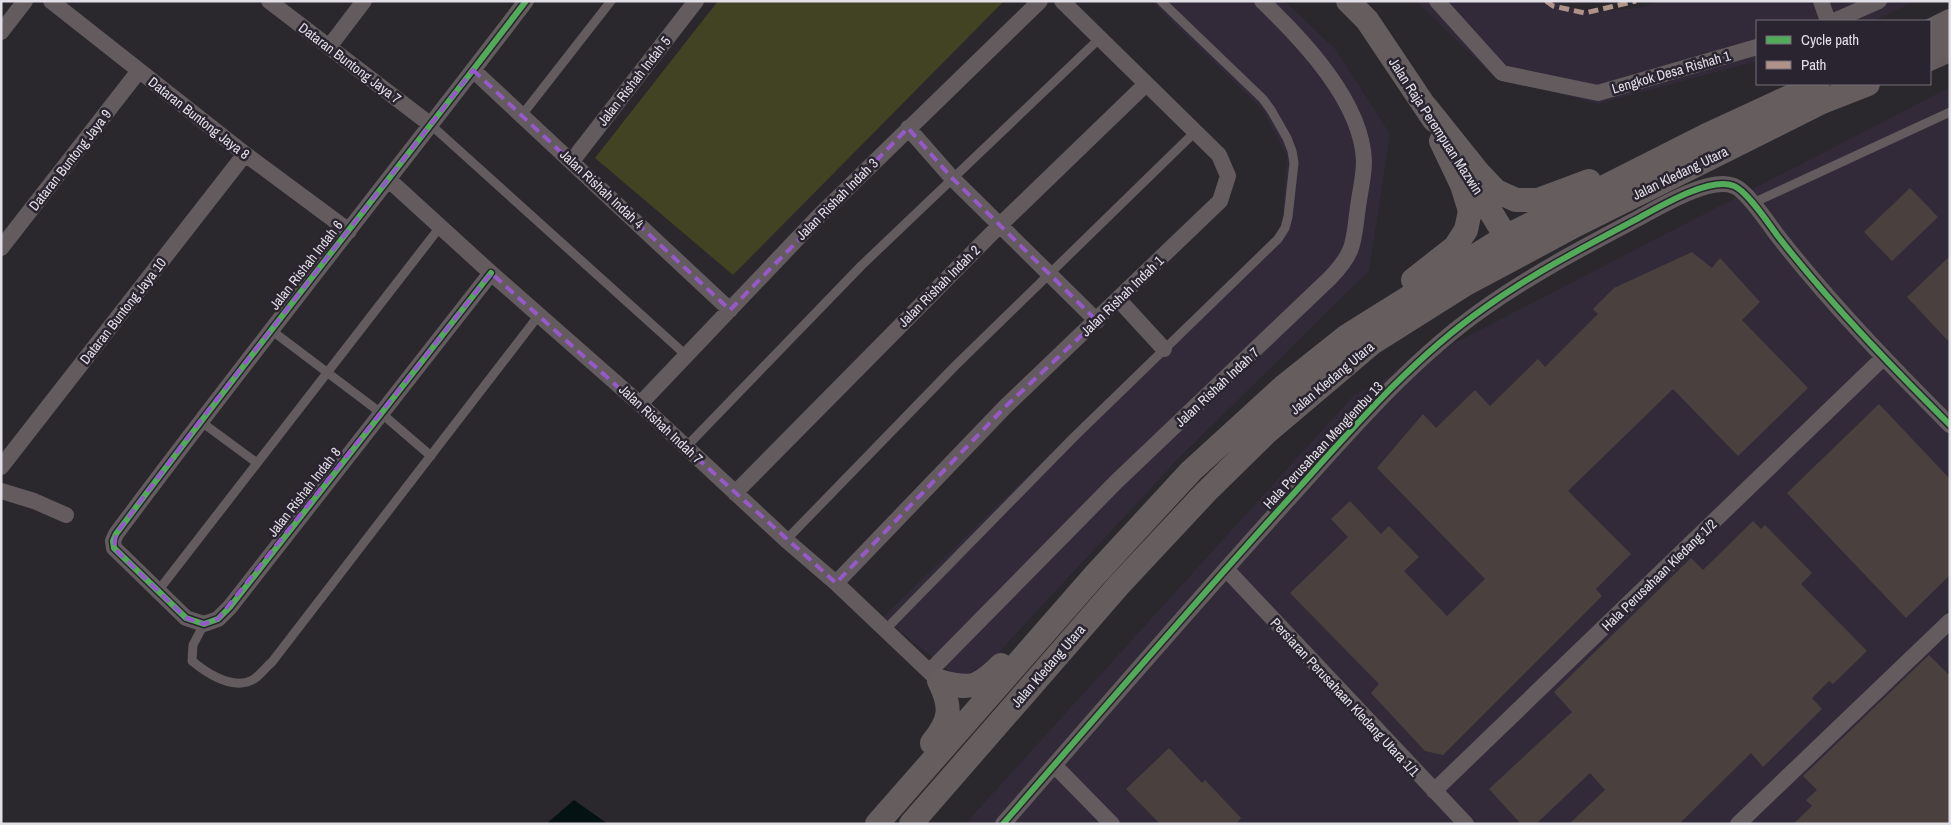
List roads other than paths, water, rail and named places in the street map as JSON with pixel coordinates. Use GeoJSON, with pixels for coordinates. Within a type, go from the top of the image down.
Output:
{"type":"FeatureCollection","features":[{"type":"Feature","properties":{"kind":"main road","name":"Jalan Raja Perempuan Mazwin"},"geometry":{"type":"LineString","coordinates":[[1348,1],[1367,20],[1426,107],[1512,246]]}},
{"type":"Feature","properties":{"kind":"main road"},"geometry":{"type":"LineString","coordinates":[[1931,30],[1950,21]]}},
{"type":"Feature","properties":{"kind":"main road"},"geometry":{"type":"LineString","coordinates":[[1931,52],[1950,43]]}},
{"type":"Feature","properties":{"kind":"main road","name":"Jalan Kledang Utara"},"geometry":{"type":"LineString","coordinates":[[877,824],[1095,575],[1192,471],[1283,387],[1347,336],[1512,246],[1706,136],[1815,85]]}},
{"type":"Feature","properties":{"kind":"main road","name":"Jalan Kledang Utara"},"geometry":{"type":"LineString","coordinates":[[911,824],[1119,585],[1206,492],[1267,432],[1372,343],[1464,285],[1512,246],[1822,102],[1867,86]]}},
{"type":"Feature","properties":{"kind":"main road"},"geometry":{"type":"LineString","coordinates":[[1426,107],[1478,172],[1496,191],[1516,200],[1538,200],[1706,136]]}},
{"type":"Feature","properties":{"kind":"main road"},"geometry":{"type":"LineString","coordinates":[[1347,336],[1382,304],[1455,247],[1466,230],[1470,211],[1462,185],[1426,107]]}},
{"type":"Feature","properties":{"kind":"main road"},"geometry":{"type":"LineString","coordinates":[[934,676],[968,687],[988,679],[1045,616],[1079,585],[1095,575]]}},
{"type":"Feature","properties":{"kind":"main road"},"geometry":{"type":"LineString","coordinates":[[862,824],[934,742],[944,726],[949,710],[944,692],[934,676]]}},
{"type":"Feature","properties":{"kind":"street"},"geometry":{"type":"LineString","coordinates":[[1,32],[25,1]]}},
{"type":"Feature","properties":{"kind":"street","name":"Dataran Buntong Jaya 8"},"geometry":{"type":"LineString","coordinates":[[51,1],[138,72],[349,231]]}},
{"type":"Feature","properties":{"kind":"street","name":"Dataran Buntong Jaya 7"},"geometry":{"type":"LineString","coordinates":[[269,1],[431,125]]}},
{"type":"Feature","properties":{"kind":"street"},"geometry":{"type":"LineString","coordinates":[[329,47],[364,1]]}},
{"type":"Feature","properties":{"kind":"street","name":"Jalan Rishah Indah 6"},"geometry":{"type":"LineString","coordinates":[[158,591],[114,548],[113,541],[116,534],[200,421],[389,180],[526,1]]}},
{"type":"Feature","properties":{"kind":"street","name":"Jalan Rishah Indah 5"},"geometry":{"type":"LineString","coordinates":[[572,161],[696,1]]}},
{"type":"Feature","properties":{"kind":"street","name":"Jalan Rishah Indah 3"},"geometry":{"type":"LineString","coordinates":[[640,404],[818,217],[1040,1]]}},
{"type":"Feature","properties":{"kind":"street","name":"Jalan Rishah Indah 1"},"geometry":{"type":"LineString","coordinates":[[836,584],[1005,407],[1119,300],[1220,201],[1228,176],[1219,155],[1062,1]]}},
{"type":"Feature","properties":{"kind":"street","name":"Jalan Rishah Indah 7"},"geometry":{"type":"LineString","coordinates":[[389,180],[640,404],[934,676],[1116,482],[1255,352],[1345,263],[1352,249],[1364,162],[1360,137],[1352,113],[1312,52],[1262,1]]}},
{"type":"Feature","properties":{"kind":"street","name":"Lengkok Desa Rishah 1"},"geometry":{"type":"LineString","coordinates":[[1437,1],[1502,73],[1598,93],[1756,47]]}},
{"type":"Feature","properties":{"kind":"street"},"geometry":{"type":"LineString","coordinates":[[1821,1],[1828,20]]}},
{"type":"Feature","properties":{"kind":"street"},"geometry":{"type":"LineString","coordinates":[[1836,20],[1879,1]]}},
{"type":"Feature","properties":{"kind":"street","name":"Jalan Rishah Indah 4"},"geometry":{"type":"LineString","coordinates":[[473,70],[730,310]]}},
{"type":"Feature","properties":{"kind":"street","name":"Dataran Buntong Jaya 9"},"geometry":{"type":"LineString","coordinates":[[1,248],[138,72]]}},
{"type":"Feature","properties":{"kind":"street","name":"Jalan Rishah Indah 2"},"geometry":{"type":"LineString","coordinates":[[735,493],[999,226],[1146,84]]}},
{"type":"Feature","properties":{"kind":"street"},"geometry":{"type":"LineString","coordinates":[[908,128],[952,178],[999,226],[1097,321]]}},
{"type":"Feature","properties":{"kind":"street","name":"Dataran Buntong Jaya 10"},"geometry":{"type":"LineString","coordinates":[[1,467],[245,154]]}},
{"type":"Feature","properties":{"kind":"street","name":"Hala Perusahaan Menglembu 13"},"geometry":{"type":"LineString","coordinates":[[1003,824],[1226,569],[1358,422],[1421,360],[1481,310],[1552,264],[1641,216],[1702,186],[1722,184],[1736,186],[1753,203]]}},
{"type":"Feature","properties":{"kind":"street"},"geometry":{"type":"LineString","coordinates":[[1753,203],[1811,278],[1883,358],[1950,425]]}},
{"type":"Feature","properties":{"kind":"street","name":"Jalan Rishah Indah 8"},"geometry":{"type":"LineString","coordinates":[[204,624],[218,619],[230,607],[491,273]]}},
{"type":"Feature","properties":{"kind":"street"},"geometry":{"type":"LineString","coordinates":[[1119,300],[1164,349]]}},
{"type":"Feature","properties":{"kind":"street","name":"Hala Perusahaan Kledang 1/2"},"geometry":{"type":"LineString","coordinates":[[1434,791],[1883,358]]}},
{"type":"Feature","properties":{"kind":"street"},"geometry":{"type":"LineString","coordinates":[[1,491],[34,501],[66,515]]}},
{"type":"Feature","properties":{"kind":"street","name":"Persiaran Perusahaan Kledang Utara 1/1"},"geometry":{"type":"LineString","coordinates":[[1226,569],[1466,824]]}},
{"type":"Feature","properties":{"kind":"street"},"geometry":{"type":"LineString","coordinates":[[158,591],[186,618],[204,624]]}},
{"type":"Feature","properties":{"kind":"street"},"geometry":{"type":"LineString","coordinates":[[1738,824],[1950,621]]}},
{"type":"Feature","properties":{"kind":"street"},"geometry":{"type":"LineString","coordinates":[[1054,765],[1112,824]]}},
{"type":"Feature","properties":{"kind":"lane"},"geometry":{"type":"LineString","coordinates":[[522,115],[611,1]]}},
{"type":"Feature","properties":{"kind":"lane"},"geometry":{"type":"LineString","coordinates":[[886,630],[1074,437],[1278,238],[1285,228],[1294,163],[1287,138],[1272,110],[1263,99],[1161,1]]}},
{"type":"Feature","properties":{"kind":"lane"},"geometry":{"type":"LineString","coordinates":[[686,447],[861,266],[1100,38]]}},
{"type":"Feature","properties":{"kind":"lane"},"geometry":{"type":"LineString","coordinates":[[1931,68],[1950,58]]}},
{"type":"Feature","properties":{"kind":"lane"},"geometry":{"type":"LineString","coordinates":[[1753,203],[1950,112]]}},
{"type":"Feature","properties":{"kind":"lane"},"geometry":{"type":"LineString","coordinates":[[431,125],[686,356]]}},
{"type":"Feature","properties":{"kind":"lane"},"geometry":{"type":"LineString","coordinates":[[786,540],[956,364],[1196,131]]}},
{"type":"Feature","properties":{"kind":"lane"},"geometry":{"type":"LineString","coordinates":[[158,591],[440,226]]}},
{"type":"Feature","properties":{"kind":"lane"},"geometry":{"type":"LineString","coordinates":[[204,624],[193,645],[192,661],[202,669],[228,682],[241,684],[254,679],[272,662],[539,315]]}},
{"type":"Feature","properties":{"kind":"lane"},"geometry":{"type":"LineString","coordinates":[[271,330],[381,413],[431,456]]}},
{"type":"Feature","properties":{"kind":"lane"},"geometry":{"type":"LineString","coordinates":[[200,421],[257,463]]}}]}
